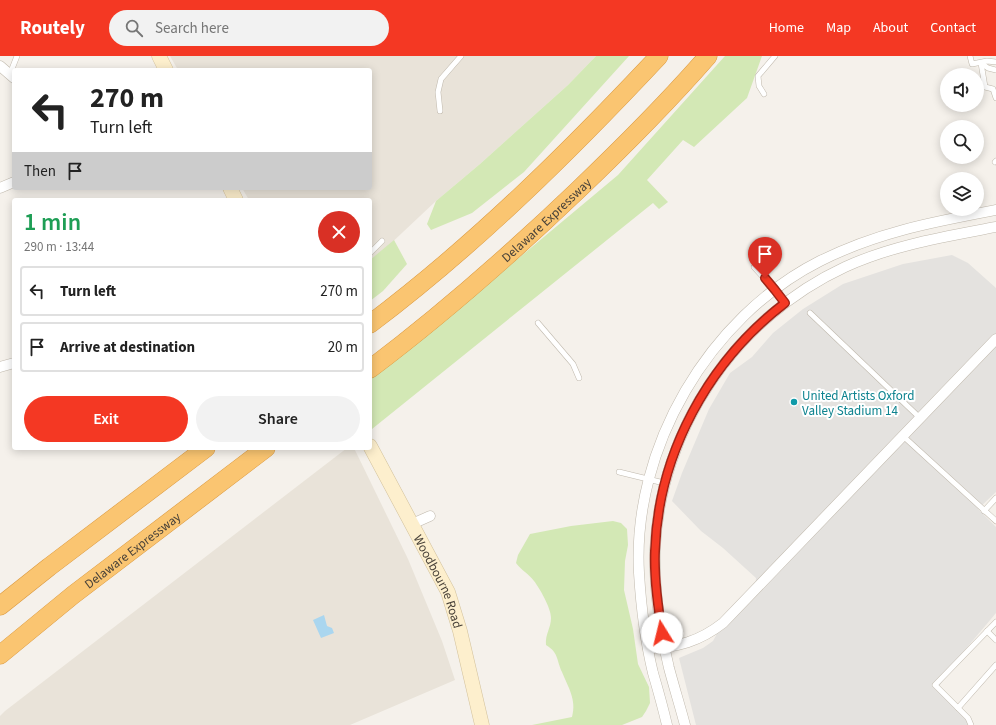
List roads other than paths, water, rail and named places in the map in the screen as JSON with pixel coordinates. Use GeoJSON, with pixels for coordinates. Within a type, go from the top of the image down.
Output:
{"type":"FeatureCollection","features":[{"type":"Feature","properties":{"kind":"highway"},"geometry":{"type":"LineString","coordinates":[[372,322],[433,273],[517,199],[565,154],[659,56]]}},
{"type":"Feature","properties":{"kind":"highway","name":"Delaware Expressway"},"geometry":{"type":"LineString","coordinates":[[372,367],[495,267],[544,223],[650,120],[708,56]]}},
{"type":"Feature","properties":{"kind":"highway"},"geometry":{"type":"LineString","coordinates":[[0,606],[55,562],[203,450]]}},
{"type":"Feature","properties":{"kind":"highway","name":"Delaware Expressway"},"geometry":{"type":"LineString","coordinates":[[0,655],[73,594],[263,450]]}},
{"type":"Feature","properties":{"kind":"main road"},"geometry":{"type":"LineString","coordinates":[[159,56],[165,68]]}},
{"type":"Feature","properties":{"kind":"main road","name":"Woodbourne Road"},"geometry":{"type":"LineString","coordinates":[[372,450],[448,592],[460,631],[482,725]]}},
{"type":"Feature","properties":{"kind":"street"},"geometry":{"type":"LineString","coordinates":[[0,66],[12,76]]}},
{"type":"Feature","properties":{"kind":"street"},"geometry":{"type":"LineString","coordinates":[[0,188],[12,183]]}},
{"type":"Feature","properties":{"kind":"street"},"geometry":{"type":"LineString","coordinates":[[667,725],[648,648],[639,572],[640,528],[649,479],[661,442],[676,406],[705,360],[736,323],[775,290],[818,262],[878,236],[927,223],[996,210]]}},
{"type":"Feature","properties":{"kind":"street"},"geometry":{"type":"LineString","coordinates":[[685,725],[665,648],[660,618],[655,551],[660,504],[664,483],[684,429],[700,397],[740,344],[785,303],[822,278],[876,255],[897,248],[930,239],[996,227]]}},
{"type":"Feature","properties":{"kind":"street"},"geometry":{"type":"LineString","coordinates":[[648,648],[665,648],[699,639],[723,623],[996,339]]}},
{"type":"Feature","properties":{"kind":"street"},"geometry":{"type":"LineString","coordinates":[[0,367],[12,364]]}},
{"type":"Feature","properties":{"kind":"street"},"geometry":{"type":"LineString","coordinates":[[412,524],[430,516]]}},
{"type":"Feature","properties":{"kind":"lane"},"geometry":{"type":"LineString","coordinates":[[14,68],[17,56]]}},
{"type":"Feature","properties":{"kind":"lane"},"geometry":{"type":"LineString","coordinates":[[440,111],[438,92],[441,79],[461,56]]}},
{"type":"Feature","properties":{"kind":"lane"},"geometry":{"type":"LineString","coordinates":[[764,94],[759,86],[758,76],[775,56]]}},
{"type":"Feature","properties":{"kind":"lane"},"geometry":{"type":"LineString","coordinates":[[970,56],[972,64],[987,61],[996,62]]}},
{"type":"Feature","properties":{"kind":"lane"},"geometry":{"type":"LineString","coordinates":[[981,63],[988,68],[996,70]]}},
{"type":"Feature","properties":{"kind":"lane"},"geometry":{"type":"LineString","coordinates":[[981,63],[985,87],[993,89],[996,98]]}},
{"type":"Feature","properties":{"kind":"lane"},"geometry":{"type":"LineString","coordinates":[[372,252],[382,241]]}},
{"type":"Feature","properties":{"kind":"lane"},"geometry":{"type":"LineString","coordinates":[[754,267],[785,303]]}},
{"type":"Feature","properties":{"kind":"lane"},"geometry":{"type":"LineString","coordinates":[[810,314],[920,418]]}},
{"type":"Feature","properties":{"kind":"lane"},"geometry":{"type":"LineString","coordinates":[[538,323],[573,364],[579,378]]}},
{"type":"Feature","properties":{"kind":"lane"},"geometry":{"type":"LineString","coordinates":[[903,436],[996,521]]}},
{"type":"Feature","properties":{"kind":"lane"},"geometry":{"type":"LineString","coordinates":[[619,472],[664,483]]}},
{"type":"Feature","properties":{"kind":"lane"},"geometry":{"type":"LineString","coordinates":[[984,511],[996,498]]}},
{"type":"Feature","properties":{"kind":"lane"},"geometry":{"type":"LineString","coordinates":[[971,725],[968,718],[935,684],[996,622]]}},
{"type":"Feature","properties":{"kind":"lane"},"geometry":{"type":"LineString","coordinates":[[987,631],[996,640]]}},
{"type":"Feature","properties":{"kind":"lane"},"geometry":{"type":"LineString","coordinates":[[958,708],[996,665]]}},
{"type":"Feature","properties":{"kind":"water"},"geometry":{"type":"Polygon","coordinates":[[[324,615],[327,626],[332,628],[334,633],[321,638],[313,620],[324,615]]]}},
{"type":"Feature","properties":{"kind":"place","name":"United Artists Oxford Valley Stadium 14"},"geometry":{"type":"Point","coordinates":[794,402]}}]}
